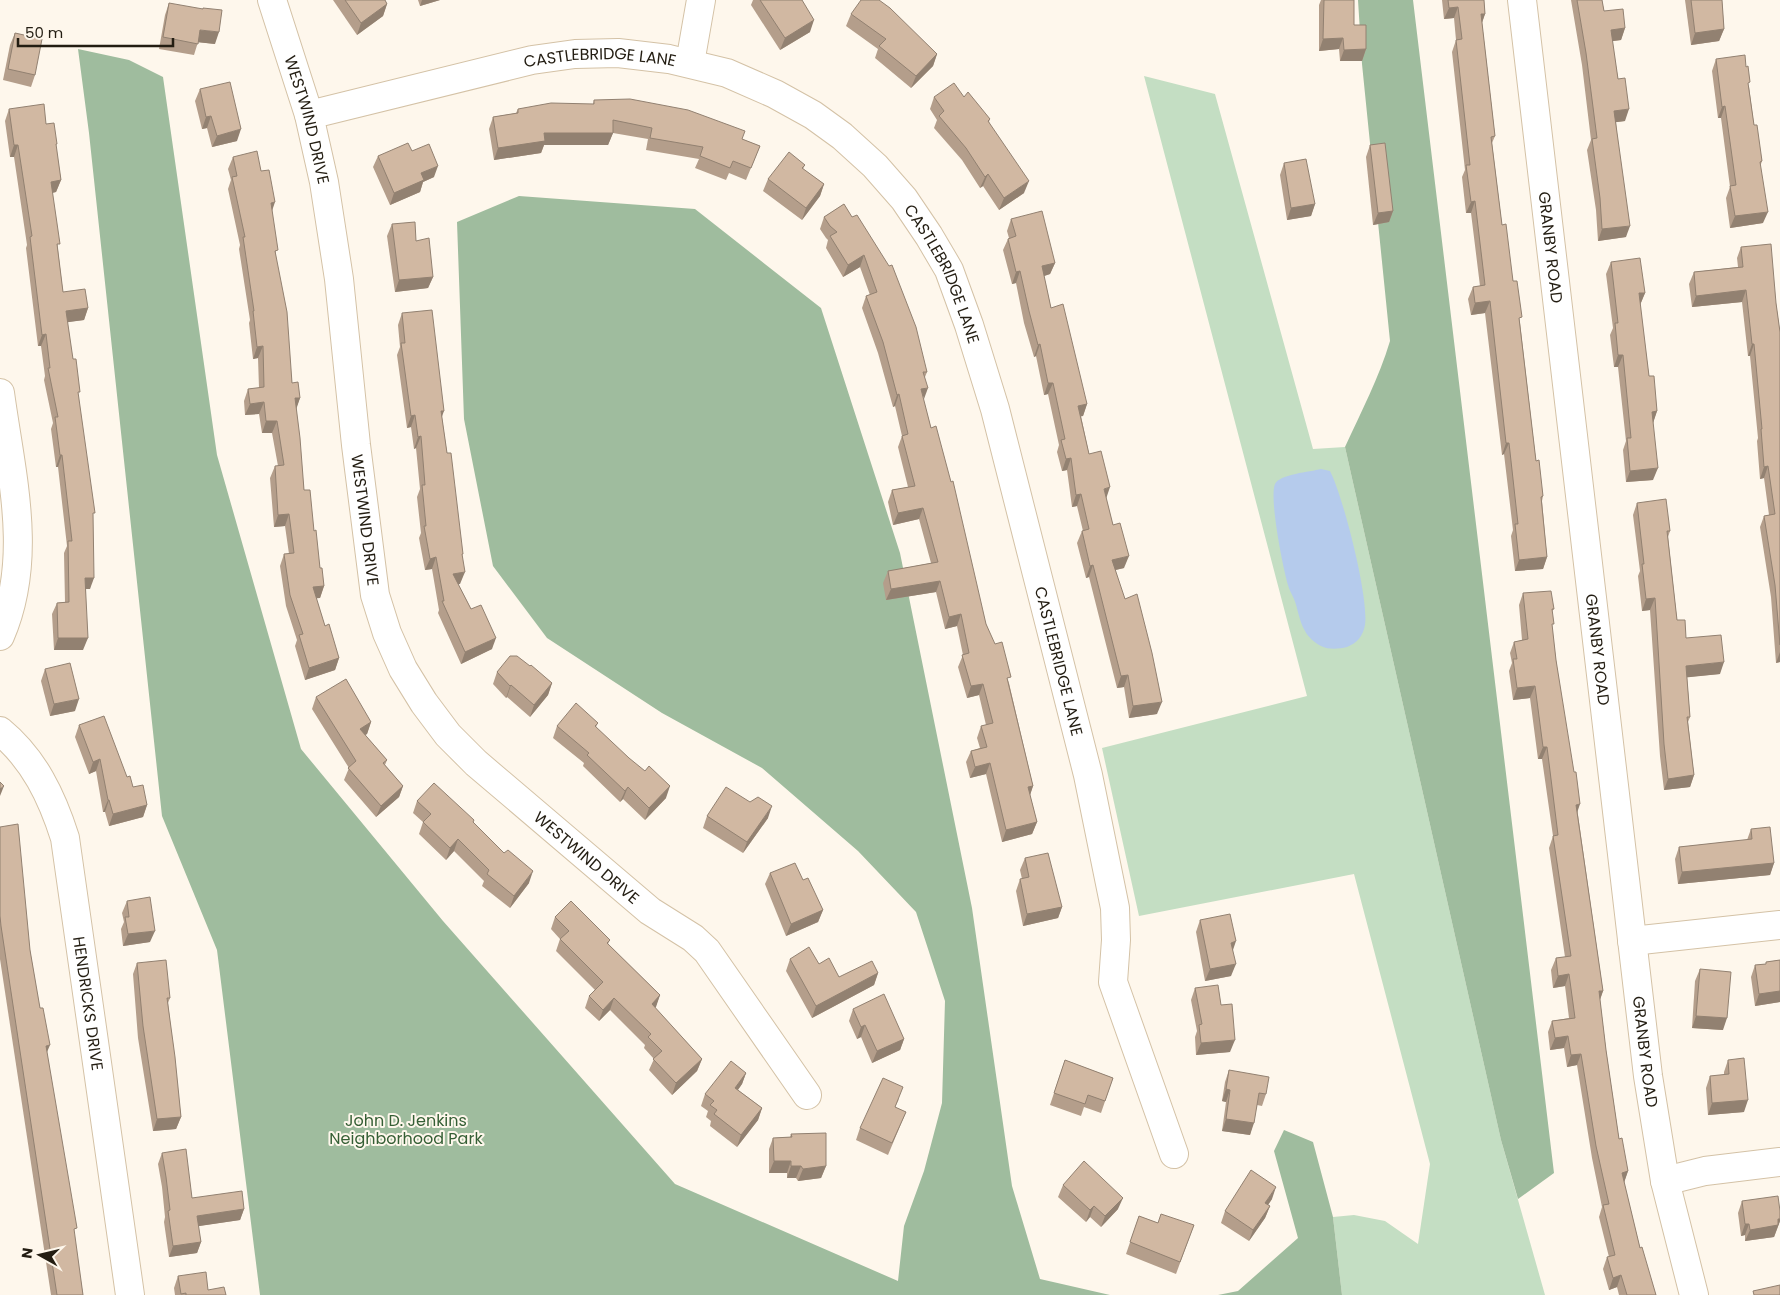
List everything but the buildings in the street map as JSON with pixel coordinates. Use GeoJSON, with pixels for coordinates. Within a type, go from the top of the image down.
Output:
{"type":"FeatureCollection","features":[{"type":"Feature","properties":{"kind":"street","name":"WESTWIND DRIVE"},"geometry":{"type":"LineString","coordinates":[[272,0],[309,115],[324,182],[339,279],[356,445],[376,595],[387,633],[399,660],[424,703],[448,735],[476,762],[650,911],[692,938],[707,951],[807,1094]]}},
{"type":"Feature","properties":{"kind":"street"},"geometry":{"type":"LineString","coordinates":[[690,63],[701,0]]}},
{"type":"Feature","properties":{"kind":"street","name":"GRANBY ROAD"},"geometry":{"type":"LineString","coordinates":[[1522,0],[1648,1076],[1665,1181],[1694,1295]]}},
{"type":"Feature","properties":{"kind":"street","name":"CASTLEBRIDGE LANE"},"geometry":{"type":"LineString","coordinates":[[309,115],[532,60],[566,55],[618,53],[669,59],[728,74],[775,94],[813,116],[842,136],[875,166],[904,200],[929,236],[949,270],[970,325],[995,409],[1088,775],[1115,908],[1116,940],[1113,982],[1174,1154]]}},
{"type":"Feature","properties":{"kind":"street"},"geometry":{"type":"LineString","coordinates":[[0,393],[19,524],[19,554],[16,582],[8,618],[0,636]]}},
{"type":"Feature","properties":{"kind":"street","name":"HENDRICKS DRIVE"},"geometry":{"type":"LineString","coordinates":[[0,731],[28,760],[45,786],[56,808],[65,838],[130,1295]]}},
{"type":"Feature","properties":{"kind":"street"},"geometry":{"type":"LineString","coordinates":[[1632,941],[1780,925]]}},
{"type":"Feature","properties":{"kind":"street"},"geometry":{"type":"LineString","coordinates":[[1665,1181],[1705,1172],[1780,1162]]}},
{"type":"Feature","properties":{"kind":"green space"},"geometry":{"type":"Polygon","coordinates":[[[1358,0],[1413,0],[1554,1173],[1518,1199],[1501,1140],[1345,447],[1375,382],[1390,341],[1362,64],[1358,0]]]}},
{"type":"Feature","properties":{"kind":"green space","name":"John D. Jenkins Neighborhood Park"},"geometry":{"type":"Polygon","coordinates":[[[78,49],[129,60],[163,77],[217,455],[301,749],[443,921],[675,1184],[898,1281],[904,1226],[924,1171],[942,1103],[945,1001],[916,912],[858,851],[762,768],[662,713],[547,638],[493,566],[464,419],[457,222],[519,196],[695,209],[821,308],[900,553],[972,908],[1012,1186],[1040,1279],[1110,1295],[260,1295],[217,950],[162,816],[89,133],[78,49]]]}},
{"type":"Feature","properties":{"kind":"green space"},"geometry":{"type":"Polygon","coordinates":[[[1144,76],[1215,94],[1313,449],[1345,447],[1501,1140],[1545,1295],[1342,1295],[1333,1217],[1354,1215],[1385,1221],[1418,1244],[1430,1164],[1354,874],[1139,916],[1102,748],[1307,696],[1144,76]]]}},
{"type":"Feature","properties":{"kind":"green space"},"geometry":{"type":"Polygon","coordinates":[[[1284,1130],[1313,1142],[1333,1217],[1342,1295],[1218,1295],[1238,1291],[1298,1238],[1274,1151],[1284,1130]]]}},
{"type":"Feature","properties":{"kind":"water"},"geometry":{"type":"Polygon","coordinates":[[[1321,469],[1330,471],[1342,502],[1354,547],[1365,611],[1365,625],[1359,639],[1347,647],[1337,649],[1327,648],[1314,642],[1303,627],[1288,587],[1277,533],[1274,503],[1275,484],[1278,481],[1289,476],[1321,469]]]}}]}
